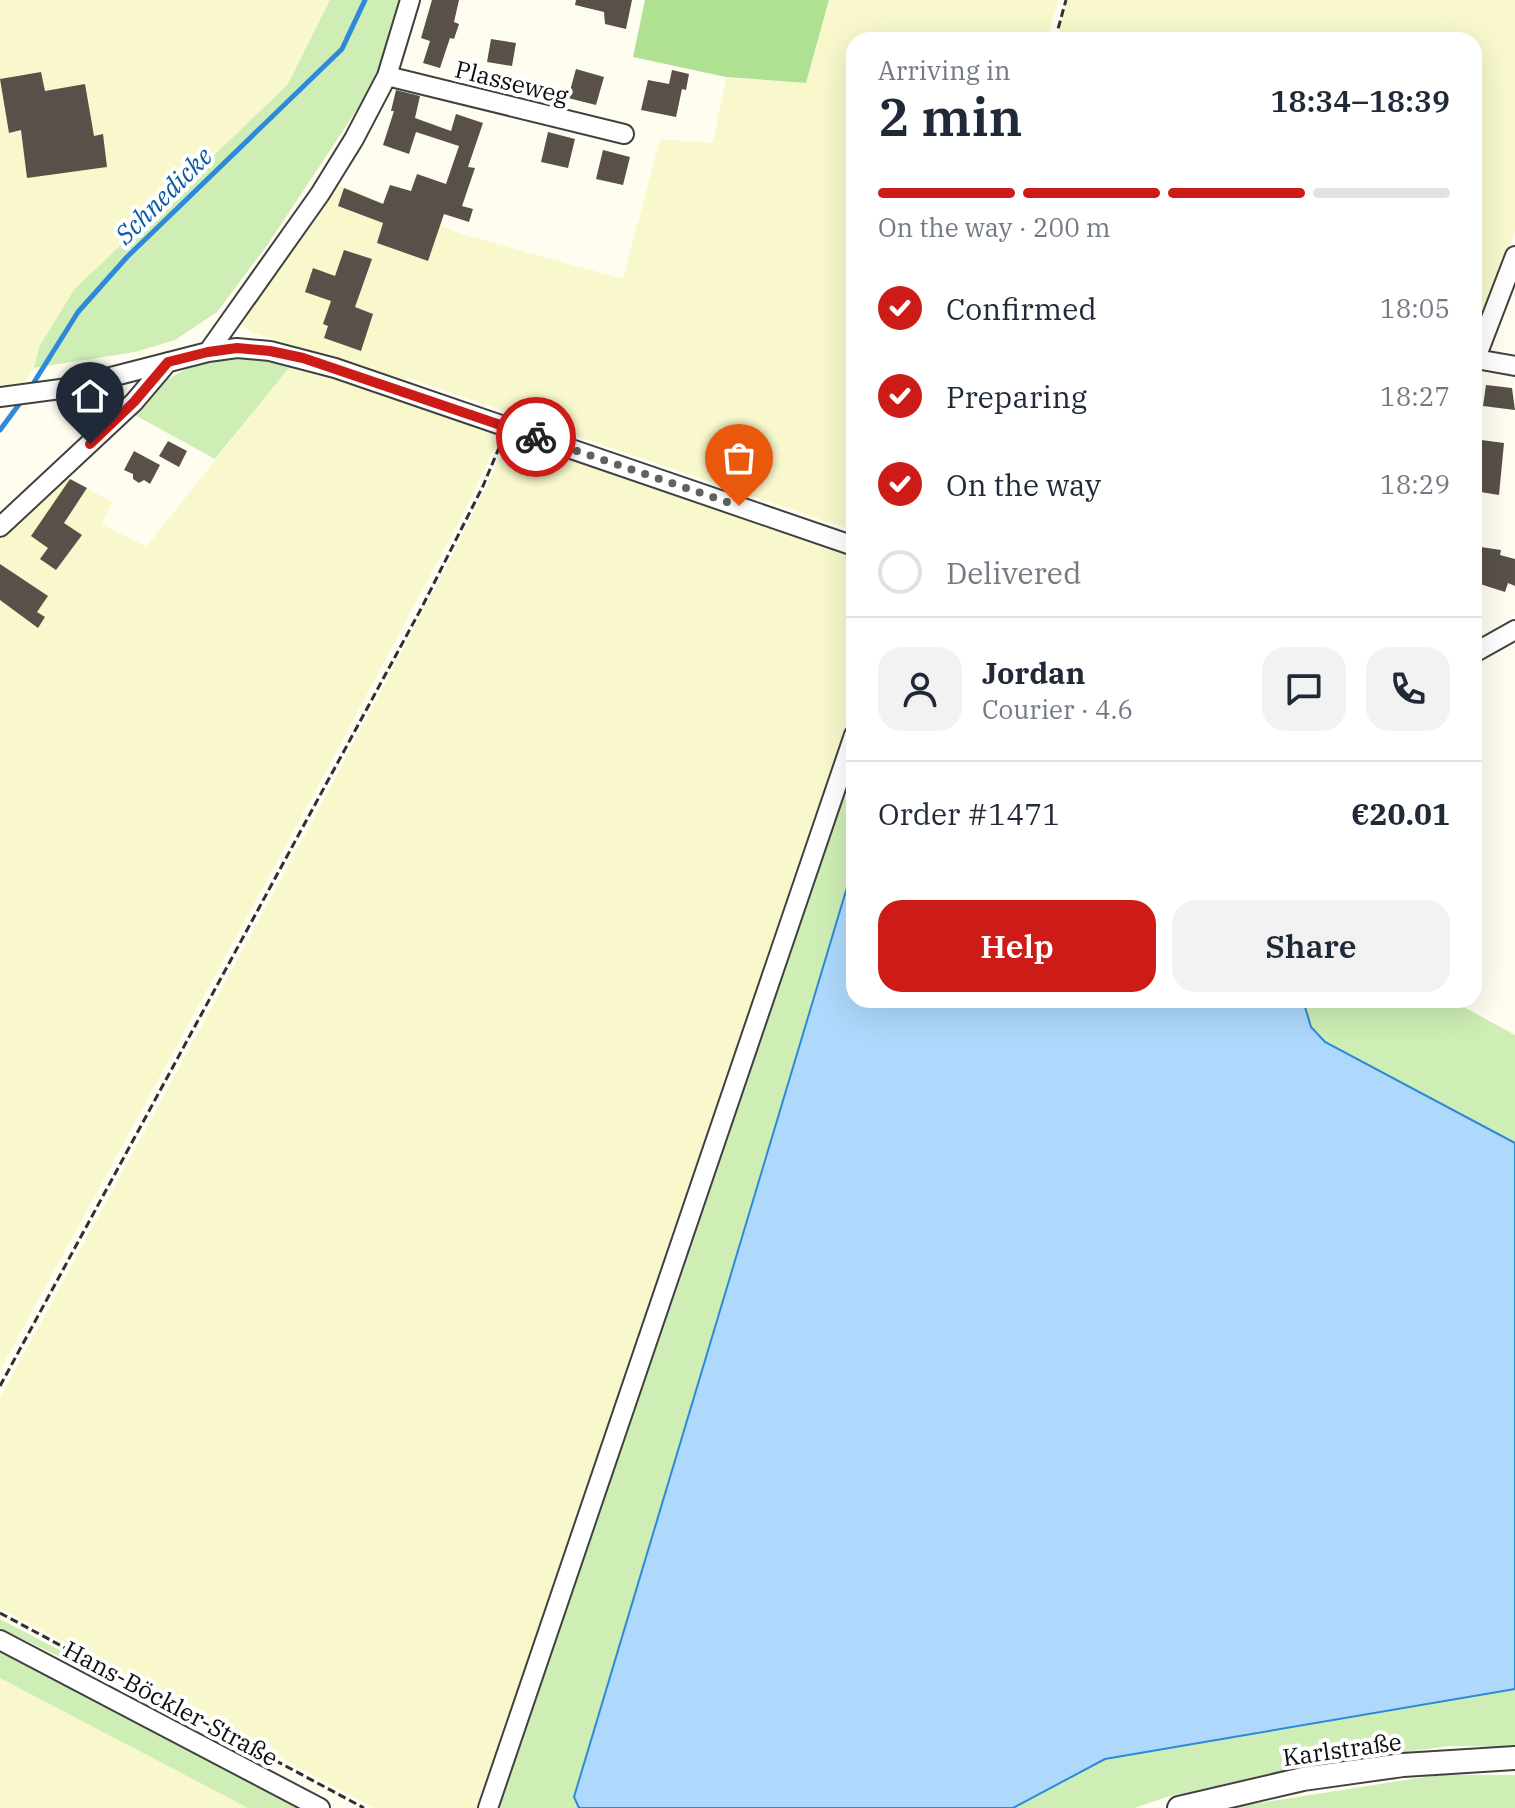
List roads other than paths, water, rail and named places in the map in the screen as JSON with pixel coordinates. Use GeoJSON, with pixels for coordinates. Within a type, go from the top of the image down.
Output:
{"type":"FeatureCollection","features":[{"type":"Feature","properties":{"kind":"street"},"geometry":{"type":"LineString","coordinates":[[208,352],[320,194],[354,139],[387,76],[410,0]]}},
{"type":"Feature","properties":{"kind":"street","name":"Plasseweg"},"geometry":{"type":"LineString","coordinates":[[387,76],[624,134]]}},
{"type":"Feature","properties":{"kind":"street"},"geometry":{"type":"LineString","coordinates":[[1482,343],[1515,256]]}},
{"type":"Feature","properties":{"kind":"street"},"geometry":{"type":"LineString","coordinates":[[4,397],[68,388],[208,352],[237,348],[270,351],[303,358],[846,543]]}},
{"type":"Feature","properties":{"kind":"street"},"geometry":{"type":"LineString","coordinates":[[0,527],[134,402],[168,362]]}},
{"type":"Feature","properties":{"kind":"street"},"geometry":{"type":"LineString","coordinates":[[1482,362],[1515,366]]}},
{"type":"Feature","properties":{"kind":"street"},"geometry":{"type":"LineString","coordinates":[[1482,649],[1515,630]]}},
{"type":"Feature","properties":{"kind":"street"},"geometry":{"type":"LineString","coordinates":[[488,1808],[846,758]]}},
{"type":"Feature","properties":{"kind":"street","name":"Hans-Böckler-Straße"},"geometry":{"type":"LineString","coordinates":[[0,1640],[320,1808]]}},
{"type":"Feature","properties":{"kind":"street","name":"Karlstraße"},"geometry":{"type":"LineString","coordinates":[[1179,1808],[1303,1779],[1403,1765],[1515,1758]]}},
{"type":"Feature","properties":{"kind":"water"},"geometry":{"type":"Polygon","coordinates":[[[846,891],[846,1008],[1305,1008],[1311,1027],[1325,1042],[1515,1143],[1515,1689],[1105,1759],[1013,1808],[579,1808],[574,1797],[846,891]]]}},
{"type":"Feature","properties":{"kind":"waterway","name":"Schnedicke"},"geometry":{"type":"LineString","coordinates":[[31,387],[78,312],[127,257],[342,49],[365,0]]}},
{"type":"Feature","properties":{"kind":"waterway","name":"Schnedicke"},"geometry":{"type":"LineString","coordinates":[[0,430],[23,399]]}}]}
